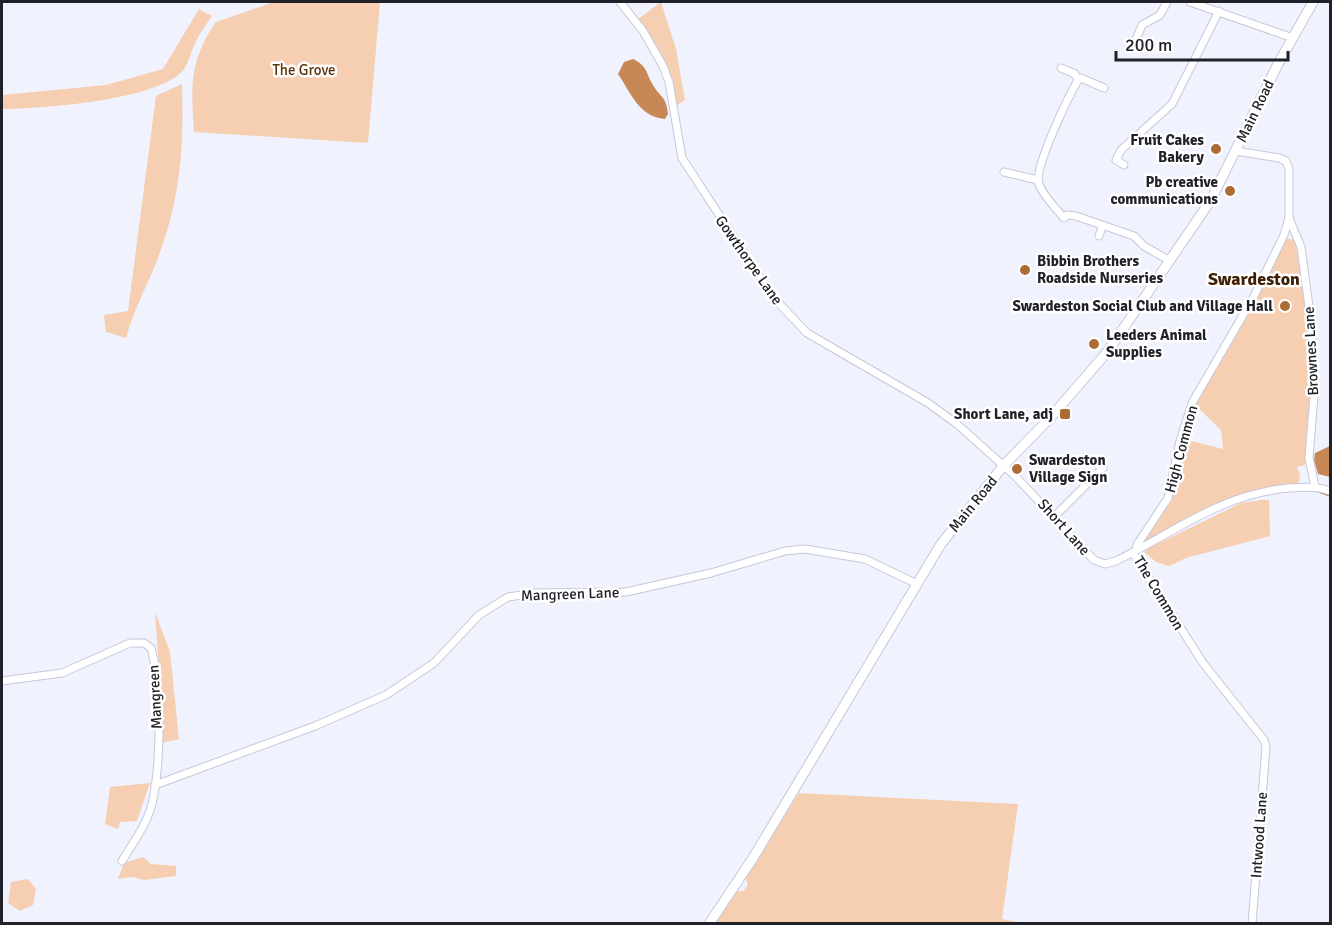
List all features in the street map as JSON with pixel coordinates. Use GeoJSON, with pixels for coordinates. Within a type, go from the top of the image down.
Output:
{"type":"FeatureCollection","features":[{"type":"Feature","properties":{"kind":"main road","name":"Main Road"},"geometry":{"type":"LineString","coordinates":[[709,924],[753,858],[940,544],[1004,465],[1099,362],[1211,200],[1313,2]]}},
{"type":"Feature","properties":{"kind":"street","name":"Gowthorpe Lane"},"geometry":{"type":"LineString","coordinates":[[620,2],[643,31],[663,66],[669,82],[682,158],[772,296],[807,333],[943,412],[1004,465]]}},
{"type":"Feature","properties":{"kind":"street"},"geometry":{"type":"LineString","coordinates":[[1135,42],[1142,25],[1160,15],[1167,2]]}},
{"type":"Feature","properties":{"kind":"street"},"geometry":{"type":"LineString","coordinates":[[1190,2],[1293,38]]}},
{"type":"Feature","properties":{"kind":"street"},"geometry":{"type":"LineString","coordinates":[[1124,165],[1113,158],[1172,104],[1219,11]]}},
{"type":"Feature","properties":{"kind":"street"},"geometry":{"type":"LineString","coordinates":[[1038,180],[1056,121],[1078,80],[1076,74],[1061,68]]}},
{"type":"Feature","properties":{"kind":"street"},"geometry":{"type":"LineString","coordinates":[[1078,80],[1081,78],[1104,88]]}},
{"type":"Feature","properties":{"kind":"street","name":"Brownes Lane"},"geometry":{"type":"LineString","coordinates":[[1236,151],[1286,161],[1289,169],[1289,218],[1301,247],[1312,328],[1314,396],[1309,458],[1315,487]]}},
{"type":"Feature","properties":{"kind":"street"},"geometry":{"type":"LineString","coordinates":[[1004,172],[1038,180],[1064,218],[1067,215],[1076,216],[1134,236],[1144,246],[1170,261]]}},
{"type":"Feature","properties":{"kind":"street","name":"High Common"},"geometry":{"type":"LineString","coordinates":[[1135,552],[1137,545],[1168,498],[1180,441],[1192,403],[1253,298],[1284,235],[1289,218]]}},
{"type":"Feature","properties":{"kind":"street"},"geometry":{"type":"LineString","coordinates":[[1099,236],[1102,226]]}},
{"type":"Feature","properties":{"kind":"street","name":"Short Lane"},"geometry":{"type":"LineString","coordinates":[[1004,465],[1098,562],[1110,564],[1135,552]]}},
{"type":"Feature","properties":{"kind":"street"},"geometry":{"type":"LineString","coordinates":[[1055,516],[1103,467]]}},
{"type":"Feature","properties":{"kind":"street","name":"The Common"},"geometry":{"type":"LineString","coordinates":[[1266,747],[1203,663],[1135,552],[1228,501],[1279,489],[1315,487],[1330,491]]}},
{"type":"Feature","properties":{"kind":"street","name":"Mangreen Lane"},"geometry":{"type":"LineString","coordinates":[[155,785],[315,726],[386,695],[434,663],[479,615],[508,597],[535,593],[626,592],[701,576],[784,551],[805,549],[827,550],[865,559],[917,584]]}},
{"type":"Feature","properties":{"kind":"street","name":"Mangreen"},"geometry":{"type":"LineString","coordinates":[[2,681],[62,673],[130,643],[149,645],[154,664],[158,702],[155,785],[151,806],[141,831],[122,861]]}},
{"type":"Feature","properties":{"kind":"street","name":"Intwood Lane"},"geometry":{"type":"LineString","coordinates":[[1252,924],[1266,747]]}},
{"type":"Feature","properties":{"kind":"green space","name":"The Grove"},"geometry":{"type":"Polygon","coordinates":[[[274,2],[380,2],[368,143],[194,132],[192,101],[194,74],[196,62],[207,36],[216,22],[274,2]]]}},
{"type":"Feature","properties":{"kind":"green space"},"geometry":{"type":"Polygon","coordinates":[[[661,2],[676,49],[685,100],[676,106],[665,64],[638,19],[661,2]]]}},
{"type":"Feature","properties":{"kind":"green space"},"geometry":{"type":"Polygon","coordinates":[[[199,9],[212,16],[198,37],[184,69],[171,80],[127,95],[99,101],[2,109],[2,95],[106,85],[163,69],[199,9]]]}},
{"type":"Feature","properties":{"kind":"green space"},"geometry":{"type":"Polygon","coordinates":[[[182,84],[180,169],[173,211],[160,252],[126,338],[106,332],[104,315],[128,311],[156,96],[182,84]]]}},
{"type":"Feature","properties":{"kind":"green space"},"geometry":{"type":"Polygon","coordinates":[[[1286,238],[1295,240],[1308,319],[1312,395],[1305,465],[1297,467],[1300,479],[1296,485],[1226,499],[1140,545],[1169,502],[1183,439],[1223,449],[1221,430],[1194,404],[1243,322],[1286,238]]]}},
{"type":"Feature","properties":{"kind":"green space"},"geometry":{"type":"Polygon","coordinates":[[[1269,500],[1270,536],[1186,558],[1169,566],[1156,562],[1144,552],[1241,503],[1269,500]]]}},
{"type":"Feature","properties":{"kind":"green space"},"geometry":{"type":"Polygon","coordinates":[[[155,612],[170,652],[179,739],[161,743],[163,724],[155,612]]]}},
{"type":"Feature","properties":{"kind":"green space"},"geometry":{"type":"Polygon","coordinates":[[[150,783],[137,821],[120,822],[118,829],[105,824],[110,787],[150,783]]]}},
{"type":"Feature","properties":{"kind":"green space"},"geometry":{"type":"Polygon","coordinates":[[[799,793],[1018,804],[1002,919],[1024,923],[715,924],[736,891],[744,891],[748,884],[745,878],[799,793]]]}},
{"type":"Feature","properties":{"kind":"green space"},"geometry":{"type":"Polygon","coordinates":[[[143,857],[151,864],[176,866],[176,876],[144,880],[133,877],[118,879],[124,863],[143,857]]]}},
{"type":"Feature","properties":{"kind":"green space"},"geometry":{"type":"Polygon","coordinates":[[[28,879],[36,889],[33,905],[20,911],[8,903],[11,882],[28,879]]]}},
{"type":"Feature","properties":{"kind":"shaded area"},"geometry":{"type":"Polygon","coordinates":[[[633,59],[644,67],[664,100],[668,114],[665,119],[642,109],[618,74],[624,62],[633,59]]]}},
{"type":"Feature","properties":{"kind":"shaded area"},"geometry":{"type":"Polygon","coordinates":[[[1330,446],[1330,477],[1318,474],[1314,460],[1315,453],[1330,446]]]}},
{"type":"Feature","properties":{"kind":"waterway"},"geometry":{"type":"LineString","coordinates":[[1319,492],[1330,496]]}},
{"type":"Feature","properties":{"kind":"place","name":"Fruit Cakes Bakery"},"geometry":{"type":"Point","coordinates":[1216,149]}},
{"type":"Feature","properties":{"kind":"place","name":"Pb creative communications"},"geometry":{"type":"Point","coordinates":[1230,191]}},
{"type":"Feature","properties":{"kind":"place","name":"Bibbin Brothers Roadside Nurseries"},"geometry":{"type":"Point","coordinates":[1025,270]}},
{"type":"Feature","properties":{"kind":"place","name":"Swardeston Social Club and Village Hall"},"geometry":{"type":"Point","coordinates":[1285,306]}},
{"type":"Feature","properties":{"kind":"place","name":"Leeders Animal Supplies"},"geometry":{"type":"Point","coordinates":[1094,344]}},
{"type":"Feature","properties":{"kind":"place","name":"Short Lane, adj"},"geometry":{"type":"Point","coordinates":[1065,414]}},
{"type":"Feature","properties":{"kind":"place","name":"Swardeston Village Sign"},"geometry":{"type":"Point","coordinates":[1017,469]}},
{"type":"Feature","properties":{"kind":"district","name":"Swardeston"},"geometry":{"type":"Point","coordinates":[1254,279]}}]}
